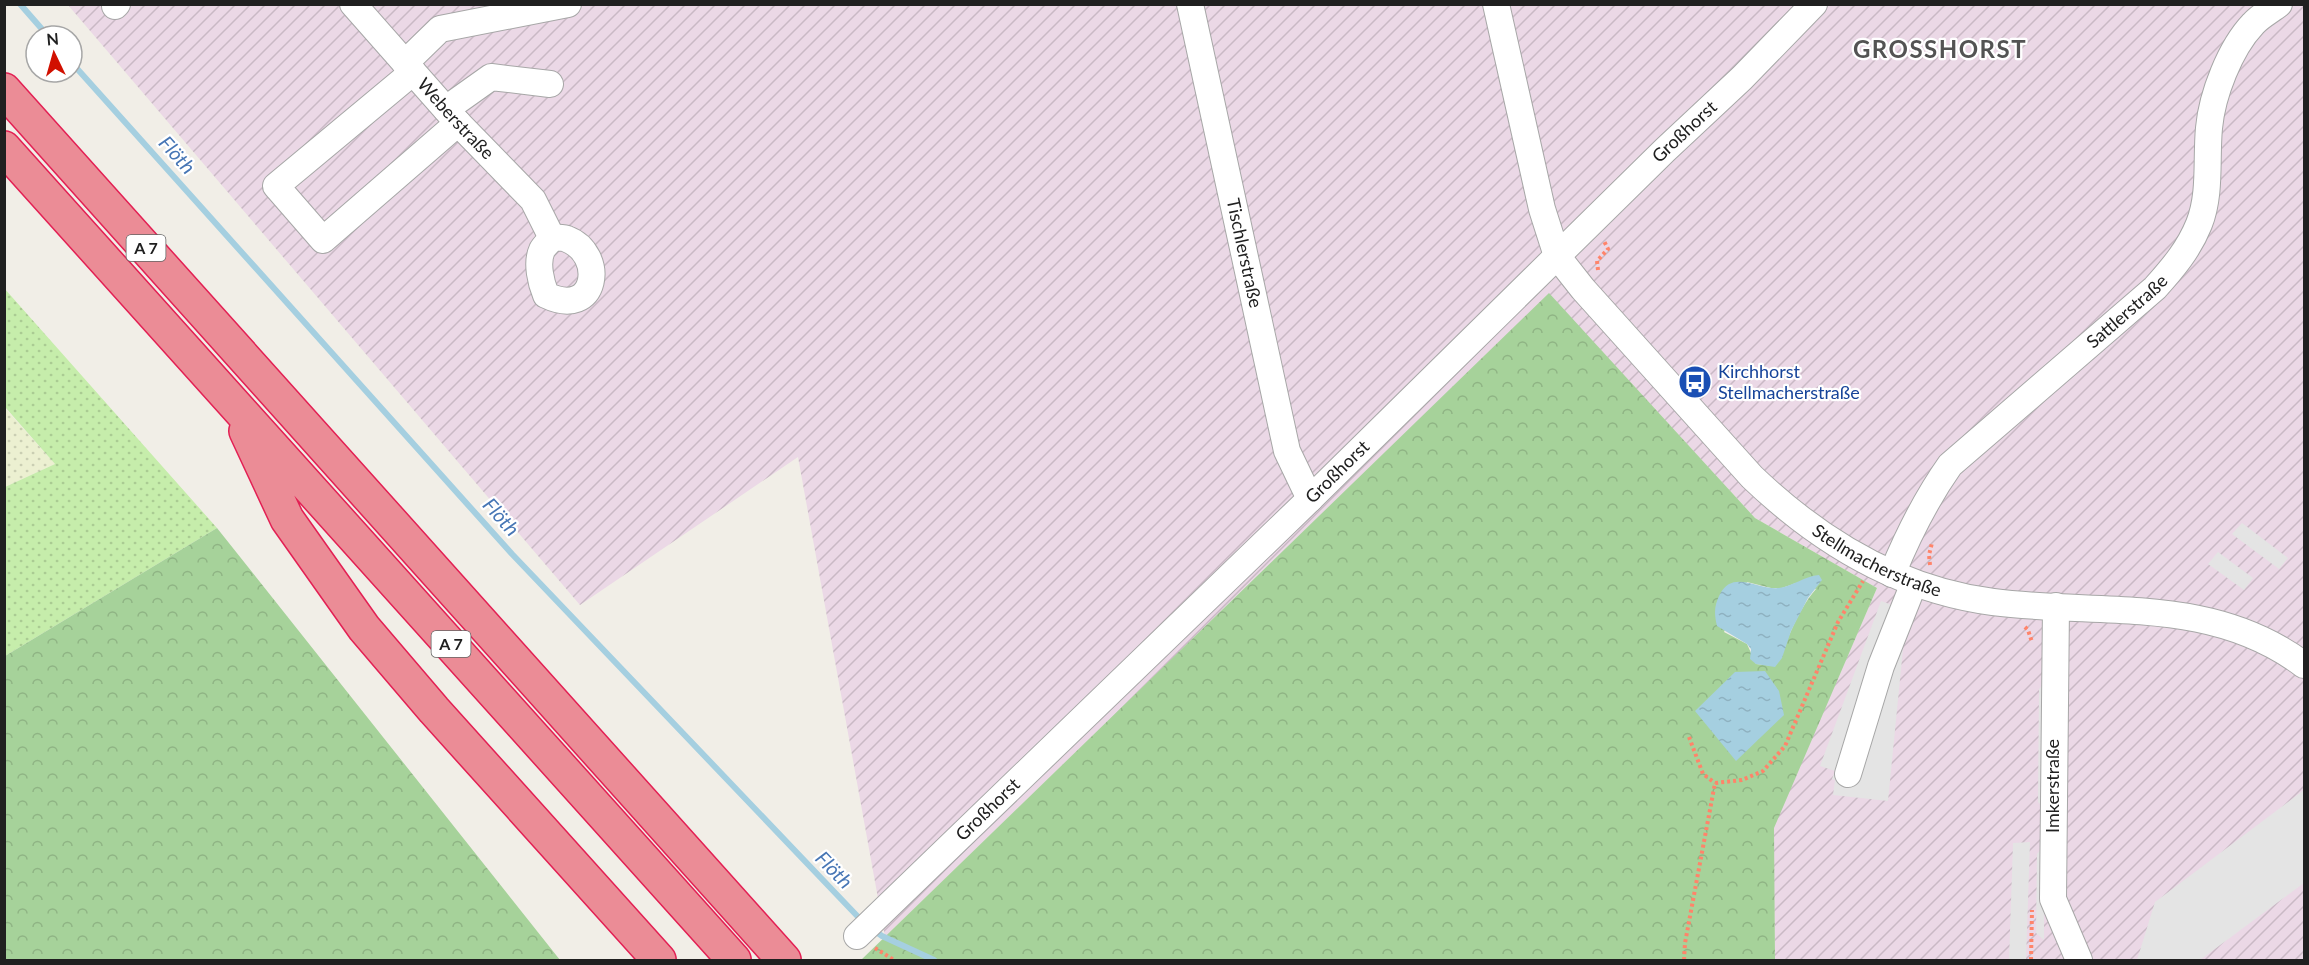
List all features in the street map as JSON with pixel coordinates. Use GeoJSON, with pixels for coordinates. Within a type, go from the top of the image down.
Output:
{"type":"FeatureCollection","features":[{"type":"Feature","properties":{"kind":"highway","name":"A 7"},"geometry":{"type":"LineString","coordinates":[[4,90],[784,960]]}},
{"type":"Feature","properties":{"kind":"highway","name":"A 7"},"geometry":{"type":"LineString","coordinates":[[4,148],[734,960]]}},
{"type":"Feature","properties":{"kind":"highway"},"geometry":{"type":"LineString","coordinates":[[230,397],[287,519],[364,627],[442,719],[659,960]]}},
{"type":"Feature","properties":{"kind":"street","name":"Weberstraße"},"geometry":{"type":"LineString","coordinates":[[353,4],[452,116],[532,200],[552,238]]}},
{"type":"Feature","properties":{"kind":"street"},"geometry":{"type":"LineString","coordinates":[[550,84],[492,77],[322,240],[276,186],[409,68],[440,30],[568,4]]}},
{"type":"Feature","properties":{"kind":"street","name":"Tischlerstraße"},"geometry":{"type":"LineString","coordinates":[[1190,4],[1287,451],[1310,499]]}},
{"type":"Feature","properties":{"kind":"street"},"geometry":{"type":"LineString","coordinates":[[1496,4],[1542,209],[1557,256]]}},
{"type":"Feature","properties":{"kind":"street","name":"Großhorst"},"geometry":{"type":"LineString","coordinates":[[859,934],[1310,499],[1588,225],[1742,78],[1814,4]]}},
{"type":"Feature","properties":{"kind":"street","name":"Sattlerstraße"},"geometry":{"type":"LineString","coordinates":[[1848,774],[1881,666],[1901,570],[1930,494],[1950,465],[2155,288],[2181,259],[2200,222],[2207,188],[2209,126],[2219,86],[2234,50],[2254,23],[2279,4]]}},
{"type":"Feature","properties":{"kind":"street","name":"Stellmacherstraße"},"geometry":{"type":"LineString","coordinates":[[1557,256],[1583,289],[1752,477],[1803,522],[1841,548],[1993,602],[2119,608],[2190,616],[2253,635],[2304,665]]}},
{"type":"Feature","properties":{"kind":"street","name":"Imkerstraße"},"geometry":{"type":"LineString","coordinates":[[2056,606],[2053,899],[2079,960]]}},
{"type":"Feature","properties":{"kind":"path"},"geometry":{"type":"LineString","coordinates":[[1588,225],[1602,238],[1608,249],[1597,261],[1599,275]]}},
{"type":"Feature","properties":{"kind":"path"},"geometry":{"type":"LineString","coordinates":[[1689,737],[1703,774],[1716,783],[1742,780],[1763,771],[1785,746],[1838,622],[1901,570]]}},
{"type":"Feature","properties":{"kind":"path"},"geometry":{"type":"LineString","coordinates":[[2023,625],[2028,630],[2034,652]]}},
{"type":"Feature","properties":{"kind":"path"},"geometry":{"type":"LineString","coordinates":[[1684,960],[1685,943],[1716,783]]}},
{"type":"Feature","properties":{"kind":"path"},"geometry":{"type":"LineString","coordinates":[[2031,960],[2032,903]]}},
{"type":"Feature","properties":{"kind":"shaded area"},"geometry":{"type":"Polygon","coordinates":[[[68,5],[2304,5],[2304,960],[1775,960],[1773,828],[1877,588],[1755,518],[1549,294],[885,937],[798,457],[580,605],[68,5]]]}},
{"type":"Feature","properties":{"kind":"shaded area"},"geometry":{"type":"Polygon","coordinates":[[[2242,523],[2288,558],[2279,569],[2232,534],[2242,523]]]}},
{"type":"Feature","properties":{"kind":"shaded area"},"geometry":{"type":"Polygon","coordinates":[[[2218,552],[2253,578],[2244,590],[2208,564],[2218,552]]]}},
{"type":"Feature","properties":{"kind":"shaded area"},"geometry":{"type":"Polygon","coordinates":[[[1881,601],[1914,613],[1904,639],[1888,801],[1833,795],[1835,780],[1832,779],[1835,771],[1820,766],[1881,601]]]}},
{"type":"Feature","properties":{"kind":"shaded area"},"geometry":{"type":"Polygon","coordinates":[[[2047,681],[2045,810],[2038,802],[2039,689],[2047,681]]]}},
{"type":"Feature","properties":{"kind":"shaded area"},"geometry":{"type":"Polygon","coordinates":[[[2304,790],[2304,883],[2200,960],[2137,960],[2155,902],[2304,790]]]}},
{"type":"Feature","properties":{"kind":"shaded area"},"geometry":{"type":"Polygon","coordinates":[[[2030,842],[2026,960],[2009,960],[2013,843],[2030,842]]]}},
{"type":"Feature","properties":{"kind":"shaded area"},"geometry":{"type":"Polygon","coordinates":[[[2044,846],[2044,940],[2036,933],[2037,854],[2044,846]]]}},
{"type":"Feature","properties":{"kind":"green space"},"geometry":{"type":"Polygon","coordinates":[[[4,288],[217,528],[5,656],[5,487],[55,464],[5,407],[4,288]]]}},
{"type":"Feature","properties":{"kind":"green space"},"geometry":{"type":"Polygon","coordinates":[[[1549,293],[1755,518],[1877,588],[1774,828],[1775,960],[861,960],[1549,293]],[[1747,582],[1724,632],[1747,644],[1756,664],[1775,666],[1799,614],[1816,589],[1796,583],[1782,588],[1771,588],[1747,582]]]}},
{"type":"Feature","properties":{"kind":"green space"},"geometry":{"type":"Polygon","coordinates":[[[4,407],[55,464],[5,487],[4,487],[4,407]]]}},
{"type":"Feature","properties":{"kind":"green space"},"geometry":{"type":"Polygon","coordinates":[[[217,528],[560,960],[5,960],[5,656],[217,528]]]}},
{"type":"Feature","properties":{"kind":"water"},"geometry":{"type":"Polygon","coordinates":[[[1819,575],[1822,580],[1808,598],[1791,631],[1782,658],[1775,667],[1756,664],[1750,659],[1751,649],[1747,644],[1717,626],[1715,613],[1717,602],[1725,587],[1732,583],[1747,582],[1779,588],[1819,575]]]}},
{"type":"Feature","properties":{"kind":"water"},"geometry":{"type":"Polygon","coordinates":[[[1765,671],[1779,691],[1784,715],[1736,761],[1695,711],[1735,672],[1765,671]]]}},
{"type":"Feature","properties":{"kind":"waterway","name":"Flöth"},"geometry":{"type":"LineString","coordinates":[[20,4],[38,24]]}},
{"type":"Feature","properties":{"kind":"waterway","name":"Flöth"},"geometry":{"type":"LineString","coordinates":[[84,76],[512,554],[862,921]]}},
{"type":"Feature","properties":{"kind":"waterway","name":"Flöth"},"geometry":{"type":"LineString","coordinates":[[872,929],[934,960]]}},
{"type":"Feature","properties":{"kind":"place","name":"Kirchhorst Stellmacherstraße"},"geometry":{"type":"Point","coordinates":[1695,382]}},
{"type":"Feature","properties":{"kind":"district","name":"GROSSHORST"},"geometry":{"type":"Point","coordinates":[1940,50]}}]}
